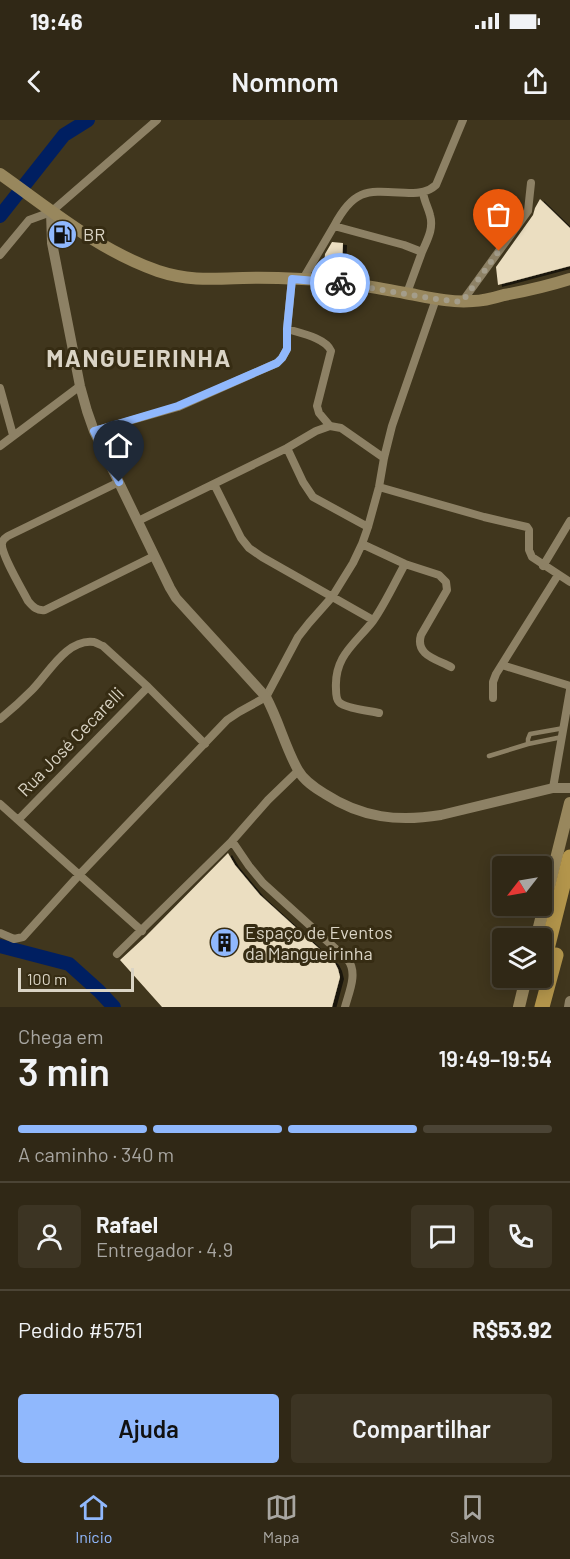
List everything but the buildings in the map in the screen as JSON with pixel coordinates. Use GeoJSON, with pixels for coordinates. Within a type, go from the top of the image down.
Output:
{"type":"FeatureCollection","features":[{"type":"Feature","properties":{"kind":"highway"},"geometry":{"type":"LineString","coordinates":[[552,929],[570,857]]}},
{"type":"Feature","properties":{"kind":"highway"},"geometry":{"type":"LineString","coordinates":[[541,1006],[570,897]]}},
{"type":"Feature","properties":{"kind":"highway"},"geometry":{"type":"LineString","coordinates":[[540,988],[541,1006]]}},
{"type":"Feature","properties":{"kind":"main road"},"geometry":{"type":"LineString","coordinates":[[0,174],[84,235],[110,250],[171,275],[186,278],[207,280],[297,279],[345,283],[462,302],[474,302],[570,279]]}},
{"type":"Feature","properties":{"kind":"main road"},"geometry":{"type":"LineString","coordinates":[[546,286],[570,288]]}},
{"type":"Feature","properties":{"kind":"main road"},"geometry":{"type":"LineString","coordinates":[[539,928],[570,803]]}},
{"type":"Feature","properties":{"kind":"main road"},"geometry":{"type":"LineString","coordinates":[[519,1007],[524,988]]}},
{"type":"Feature","properties":{"kind":"street"},"geometry":{"type":"LineString","coordinates":[[0,255],[28,220],[51,212],[158,120]]}},
{"type":"Feature","properties":{"kind":"street"},"geometry":{"type":"LineString","coordinates":[[94,431],[178,406],[277,363],[287,349],[287,329],[297,279],[334,226],[341,212],[356,196],[373,191],[423,192],[433,188],[463,120]]}},
{"type":"Feature","properties":{"kind":"street"},"geometry":{"type":"LineString","coordinates":[[462,302],[528,211],[531,183]]}},
{"type":"Feature","properties":{"kind":"street"},"geometry":{"type":"LineString","coordinates":[[407,293],[431,232],[432,222],[423,192]]}},
{"type":"Feature","properties":{"kind":"street"},"geometry":{"type":"LineString","coordinates":[[51,212],[52,243],[80,386],[94,431],[170,588],[176,598],[266,697],[298,771],[316,789],[342,805],[366,814],[397,819],[441,815],[553,788],[570,788]]}},
{"type":"Feature","properties":{"kind":"street"},"geometry":{"type":"LineString","coordinates":[[334,226],[422,252]]}},
{"type":"Feature","properties":{"kind":"street"},"geometry":{"type":"LineString","coordinates":[[0,933],[17,939],[23,937],[80,874],[233,716],[266,697],[298,637],[332,597],[362,544],[379,487],[393,426],[436,299]]}},
{"type":"Feature","properties":{"kind":"street"},"geometry":{"type":"LineString","coordinates":[[287,329],[324,341],[330,347],[331,351],[317,406],[330,426]]}},
{"type":"Feature","properties":{"kind":"street"},"geometry":{"type":"LineString","coordinates":[[0,446],[80,386]]}},
{"type":"Feature","properties":{"kind":"street"},"geometry":{"type":"LineString","coordinates":[[0,388],[14,435]]}},
{"type":"Feature","properties":{"kind":"street"},"geometry":{"type":"LineString","coordinates":[[138,521],[330,426],[346,431],[384,458]]}},
{"type":"Feature","properties":{"kind":"street"},"geometry":{"type":"LineString","coordinates":[[287,448],[303,482],[317,499],[368,527]]}},
{"type":"Feature","properties":{"kind":"street"},"geometry":{"type":"LineString","coordinates":[[119,482],[4,539],[2,546],[5,556],[28,601],[40,611],[154,556]]}},
{"type":"Feature","properties":{"kind":"street"},"geometry":{"type":"LineString","coordinates":[[214,484],[241,538],[249,548],[373,620]]}},
{"type":"Feature","properties":{"kind":"street"},"geometry":{"type":"LineString","coordinates":[[379,487],[527,527],[530,536],[530,554],[543,566],[570,582]]}},
{"type":"Feature","properties":{"kind":"street"},"geometry":{"type":"LineString","coordinates":[[543,566],[570,521]]}},
{"type":"Feature","properties":{"kind":"street"},"geometry":{"type":"LineString","coordinates":[[362,544],[405,564],[434,572],[446,582],[447,590],[421,634],[419,642],[423,652],[451,667]]}},
{"type":"Feature","properties":{"kind":"street"},"geometry":{"type":"LineString","coordinates":[[379,713],[341,704],[336,697],[336,675],[345,654],[373,620],[405,564]]}},
{"type":"Feature","properties":{"kind":"street"},"geometry":{"type":"LineString","coordinates":[[493,698],[493,682],[558,575]]}},
{"type":"Feature","properties":{"kind":"street"},"geometry":{"type":"LineString","coordinates":[[0,719],[33,689],[72,647],[94,642],[103,646],[148,687],[205,744]]}},
{"type":"Feature","properties":{"kind":"street"},"geometry":{"type":"LineString","coordinates":[[502,665],[570,688],[553,788]]}},
{"type":"Feature","properties":{"kind":"street","name":"Rua José Cecarelli"},"geometry":{"type":"LineString","coordinates":[[18,820],[148,687]]}},
{"type":"Feature","properties":{"kind":"street"},"geometry":{"type":"LineString","coordinates":[[117,954],[232,841],[267,801],[298,771]]}},
{"type":"Feature","properties":{"kind":"street"},"geometry":{"type":"LineString","coordinates":[[0,804],[142,931]]}},
{"type":"Feature","properties":{"kind":"street"},"geometry":{"type":"LineString","coordinates":[[232,841],[263,883],[352,964],[353,975],[345,1007]]}},
{"type":"Feature","properties":{"kind":"street"},"geometry":{"type":"LineString","coordinates":[[568,1007],[570,1001]]}},
{"type":"Feature","properties":{"kind":"lane"},"geometry":{"type":"LineString","coordinates":[[528,744],[530,734],[563,732]]}},
{"type":"Feature","properties":{"kind":"lane"},"geometry":{"type":"LineString","coordinates":[[489,756],[563,732]]}},
{"type":"Feature","properties":{"kind":"waterway"},"geometry":{"type":"LineString","coordinates":[[0,216],[64,135],[88,120]]}},
{"type":"Feature","properties":{"kind":"waterway"},"geometry":{"type":"LineString","coordinates":[[0,946],[69,964],[114,1007]]}},
{"type":"Feature","properties":{"kind":"way so far"},"geometry":{"type":"LineString","coordinates":[[340,283],[462,302],[499,251]]}},
{"type":"Feature","properties":{"kind":"place","name":"BR"},"geometry":{"type":"Point","coordinates":[62,235]}},
{"type":"Feature","properties":{"kind":"place","name":"Espaço de Eventos da Mangueirinha"},"geometry":{"type":"Point","coordinates":[224,943]}},
{"type":"Feature","properties":{"kind":"district","name":"MANGUEIRINHA"},"geometry":{"type":"Point","coordinates":[139,359]}},
{"type":"Feature","properties":{"kind":"route"},"geometry":{"type":"LineString","coordinates":[[119,482],[94,431],[165,411],[277,363],[287,349],[292,279],[340,283]]}}]}
